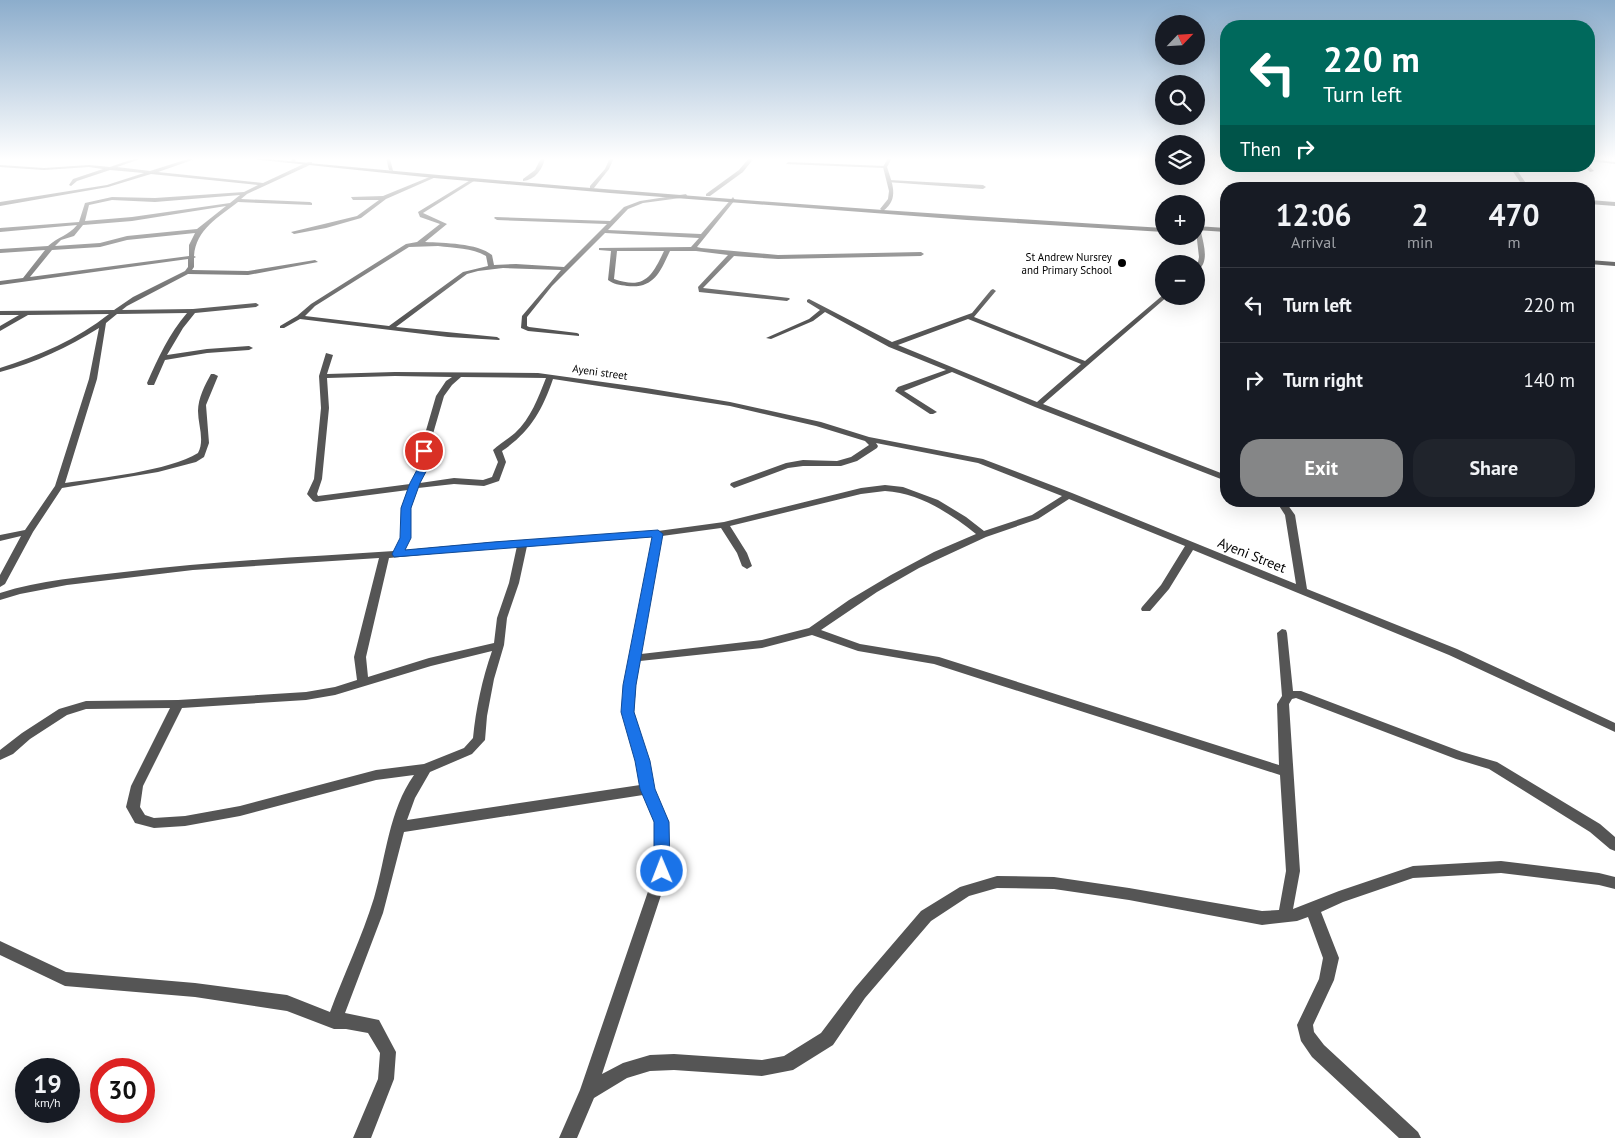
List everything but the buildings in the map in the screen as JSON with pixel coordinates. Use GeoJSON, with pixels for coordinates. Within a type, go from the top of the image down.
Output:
{"type":"FeatureCollection","features":[{"type":"Feature","properties":{"kind":"main road"},"geometry":{"type":"LineString","coordinates":[[909,211],[1155,229]]}},
{"type":"Feature","properties":{"kind":"main road"},"geometry":{"type":"LineString","coordinates":[[922,211],[1070,223],[1155,226]]}},
{"type":"Feature","properties":{"kind":"main road"},"geometry":{"type":"LineString","coordinates":[[1205,231],[1220,230]]}},
{"type":"Feature","properties":{"kind":"main road"},"geometry":{"type":"LineString","coordinates":[[1205,232],[1220,234]]}},
{"type":"Feature","properties":{"kind":"main road"},"geometry":{"type":"LineString","coordinates":[[1595,257],[1615,259]]}},
{"type":"Feature","properties":{"kind":"main road"},"geometry":{"type":"LineString","coordinates":[[1595,262],[1615,264]]}},
{"type":"Feature","properties":{"kind":"street"},"geometry":{"type":"LineString","coordinates":[[25,280],[48,249],[59,239],[72,235],[81,224],[85,211]]}},
{"type":"Feature","properties":{"kind":"street"},"geometry":{"type":"LineString","coordinates":[[0,230],[132,220],[181,211]]}},
{"type":"Feature","properties":{"kind":"street"},"geometry":{"type":"LineString","coordinates":[[187,272],[193,257],[192,245],[199,231],[222,211]]}},
{"type":"Feature","properties":{"kind":"street"},"geometry":{"type":"LineString","coordinates":[[294,232],[359,217],[367,211]]}},
{"type":"Feature","properties":{"kind":"street"},"geometry":{"type":"LineString","coordinates":[[419,244],[444,224],[422,216],[420,213],[423,211]]}},
{"type":"Feature","properties":{"kind":"street"},"geometry":{"type":"LineString","coordinates":[[576,335],[523,327],[524,317],[534,304],[623,211]]}},
{"type":"Feature","properties":{"kind":"street"},"geometry":{"type":"LineString","coordinates":[[695,249],[696,244],[723,211]]}},
{"type":"Feature","properties":{"kind":"street"},"geometry":{"type":"LineString","coordinates":[[497,218],[612,222]]}},
{"type":"Feature","properties":{"kind":"street"},"geometry":{"type":"LineString","coordinates":[[38,234],[47,227]]}},
{"type":"Feature","properties":{"kind":"street"},"geometry":{"type":"LineString","coordinates":[[0,251],[100,245],[127,238],[199,231]]}},
{"type":"Feature","properties":{"kind":"street"},"geometry":{"type":"LineString","coordinates":[[604,231],[702,236]]}},
{"type":"Feature","properties":{"kind":"street"},"geometry":{"type":"LineString","coordinates":[[282,327],[313,305],[408,245],[419,244],[485,252],[489,255],[491,265]]}},
{"type":"Feature","properties":{"kind":"street"},"geometry":{"type":"LineString","coordinates":[[601,249],[695,249],[778,257],[921,254]]}},
{"type":"Feature","properties":{"kind":"street"},"geometry":{"type":"LineString","coordinates":[[614,249],[611,280],[627,284],[645,283],[650,280],[668,249]]}},
{"type":"Feature","properties":{"kind":"street"},"geometry":{"type":"LineString","coordinates":[[732,254],[700,288],[701,291],[787,299]]}},
{"type":"Feature","properties":{"kind":"street"},"geometry":{"type":"LineString","coordinates":[[0,283],[193,257]]}},
{"type":"Feature","properties":{"kind":"street"},"geometry":{"type":"LineString","coordinates":[[0,370],[40,357],[72,341],[103,322],[112,312],[130,301],[187,272],[248,273],[314,262]]}},
{"type":"Feature","properties":{"kind":"street"},"geometry":{"type":"LineString","coordinates":[[390,328],[465,273],[491,265],[567,269]]}},
{"type":"Feature","properties":{"kind":"street"},"geometry":{"type":"LineString","coordinates":[[892,345],[974,314],[993,291]]}},
{"type":"Feature","properties":{"kind":"street"},"geometry":{"type":"LineString","coordinates":[[809,301],[892,345],[1038,405],[1220,476]]}},
{"type":"Feature","properties":{"kind":"street"},"geometry":{"type":"LineString","coordinates":[[0,313],[193,311],[256,305]]}},
{"type":"Feature","properties":{"kind":"street"},"geometry":{"type":"LineString","coordinates":[[1038,405],[1155,305]]}},
{"type":"Feature","properties":{"kind":"street"},"geometry":{"type":"LineString","coordinates":[[769,338],[811,320],[824,310]]}},
{"type":"Feature","properties":{"kind":"street"},"geometry":{"type":"LineString","coordinates":[[151,383],[161,358],[193,311]]}},
{"type":"Feature","properties":{"kind":"street"},"geometry":{"type":"LineString","coordinates":[[0,329],[26,313]]}},
{"type":"Feature","properties":{"kind":"street"},"geometry":{"type":"LineString","coordinates":[[299,316],[497,339]]}},
{"type":"Feature","properties":{"kind":"street"},"geometry":{"type":"LineString","coordinates":[[968,317],[1086,364]]}},
{"type":"Feature","properties":{"kind":"street"},"geometry":{"type":"LineString","coordinates":[[0,584],[28,532],[59,486],[93,379],[103,322]]}},
{"type":"Feature","properties":{"kind":"street"},"geometry":{"type":"LineString","coordinates":[[161,358],[207,351],[249,348]]}},
{"type":"Feature","properties":{"kind":"street"},"geometry":{"type":"LineString","coordinates":[[329,355],[323,376],[324,425],[318,479],[312,494],[316,499],[414,485],[462,481],[484,483],[496,479],[502,462],[497,450],[515,439],[529,422],[539,406],[550,377]]}},
{"type":"Feature","properties":{"kind":"street"},"geometry":{"type":"LineString","coordinates":[[933,412],[899,392],[901,389],[952,370]]}},
{"type":"Feature","properties":{"kind":"street"},"geometry":{"type":"LineString","coordinates":[[398,554],[406,538],[406,508],[414,485],[424,466],[424,451],[440,396],[460,374]]}},
{"type":"Feature","properties":{"kind":"street","name":"Ayeni street"},"geometry":{"type":"LineString","coordinates":[[323,376],[460,374],[550,377],[730,404],[818,424],[868,439]]}},
{"type":"Feature","properties":{"kind":"street"},"geometry":{"type":"LineString","coordinates":[[59,486],[163,468],[196,459],[201,455],[205,446],[202,404],[214,376]]}},
{"type":"Feature","properties":{"kind":"street"},"geometry":{"type":"LineString","coordinates":[[734,485],[786,466],[803,463],[838,464],[854,459],[874,446],[868,439]]}},
{"type":"Feature","properties":{"kind":"street","name":"Ayeni Street"},"geometry":{"type":"LineString","coordinates":[[868,439],[980,461],[1069,495],[1453,652],[1615,728]]}},
{"type":"Feature","properties":{"kind":"street"},"geometry":{"type":"LineString","coordinates":[[0,597],[18,591],[68,582],[193,567],[385,555],[658,534],[724,525],[885,488],[900,490],[935,502],[963,519],[983,535]]}},
{"type":"Feature","properties":{"kind":"street"},"geometry":{"type":"LineString","coordinates":[[636,658],[762,644],[813,631],[839,610],[873,588],[983,535],[1035,516],[1069,495]]}},
{"type":"Feature","properties":{"kind":"street"},"geometry":{"type":"LineString","coordinates":[[1284,507],[1290,515],[1302,590]]}},
{"type":"Feature","properties":{"kind":"street"},"geometry":{"type":"LineString","coordinates":[[724,525],[742,553],[747,566]]}},
{"type":"Feature","properties":{"kind":"street"},"geometry":{"type":"LineString","coordinates":[[0,538],[28,532]]}},
{"type":"Feature","properties":{"kind":"street"},"geometry":{"type":"LineString","coordinates":[[568,1138],[588,1092],[662,871],[662,822],[647,789],[642,761],[628,712],[630,685],[652,556],[658,534]]}},
{"type":"Feature","properties":{"kind":"street"},"geometry":{"type":"LineString","coordinates":[[178,704],[137,786],[133,808],[140,818],[154,823],[185,822],[240,811],[376,775],[426,769],[468,751],[479,740],[488,678],[499,645],[502,618],[514,584],[522,544]]}},
{"type":"Feature","properties":{"kind":"street"},"geometry":{"type":"LineString","coordinates":[[1146,609],[1165,587],[1191,545]]}},
{"type":"Feature","properties":{"kind":"street"},"geometry":{"type":"LineString","coordinates":[[364,682],[360,658],[385,555]]}},
{"type":"Feature","properties":{"kind":"street"},"geometry":{"type":"LineString","coordinates":[[813,631],[858,647],[934,660],[1286,772]]}},
{"type":"Feature","properties":{"kind":"street"},"geometry":{"type":"LineString","coordinates":[[1282,633],[1288,696],[1283,704],[1293,871],[1285,916]]}},
{"type":"Feature","properties":{"kind":"street"},"geometry":{"type":"LineString","coordinates":[[0,755],[9,751],[26,736],[56,716],[86,704],[178,704],[306,696],[335,691],[499,645]]}},
{"type":"Feature","properties":{"kind":"street"},"geometry":{"type":"LineString","coordinates":[[1288,696],[1297,694],[1460,756],[1493,765],[1595,828],[1615,845]]}},
{"type":"Feature","properties":{"kind":"street"},"geometry":{"type":"LineString","coordinates":[[334,1021],[381,898],[407,800],[417,780],[426,769]]}},
{"type":"Feature","properties":{"kind":"street"},"geometry":{"type":"LineString","coordinates":[[399,828],[567,800],[647,789]]}},
{"type":"Feature","properties":{"kind":"street"},"geometry":{"type":"LineString","coordinates":[[588,1092],[623,1071],[650,1063],[674,1062],[762,1068],[786,1064],[827,1039],[860,993],[926,916],[965,891],[997,882],[1054,883],[1129,894],[1262,918],[1297,915],[1413,872],[1501,868],[1599,879],[1615,883]]}},
{"type":"Feature","properties":{"kind":"street"},"geometry":{"type":"LineString","coordinates":[[1312,908],[1331,958],[1326,980],[1305,1025],[1306,1036],[1318,1051],[1412,1138]]}},
{"type":"Feature","properties":{"kind":"street"},"geometry":{"type":"LineString","coordinates":[[0,948],[65,980],[195,990],[287,1003],[334,1021],[346,1021],[373,1026],[388,1052],[386,1079],[362,1138]]}},
{"type":"Feature","properties":{"kind":"place","name":"St Andrew Nursrey and Primary School"},"geometry":{"type":"Point","coordinates":[1122,263]}},
{"type":"Feature","properties":{"kind":"route"},"geometry":{"type":"LineString","coordinates":[[424,451],[424,466],[415,483],[405,512],[407,520],[406,538],[398,554],[493,545],[658,534],[652,556],[649,586],[642,614],[630,685],[628,712],[637,740],[647,789],[662,822],[662,871]]}}]}
